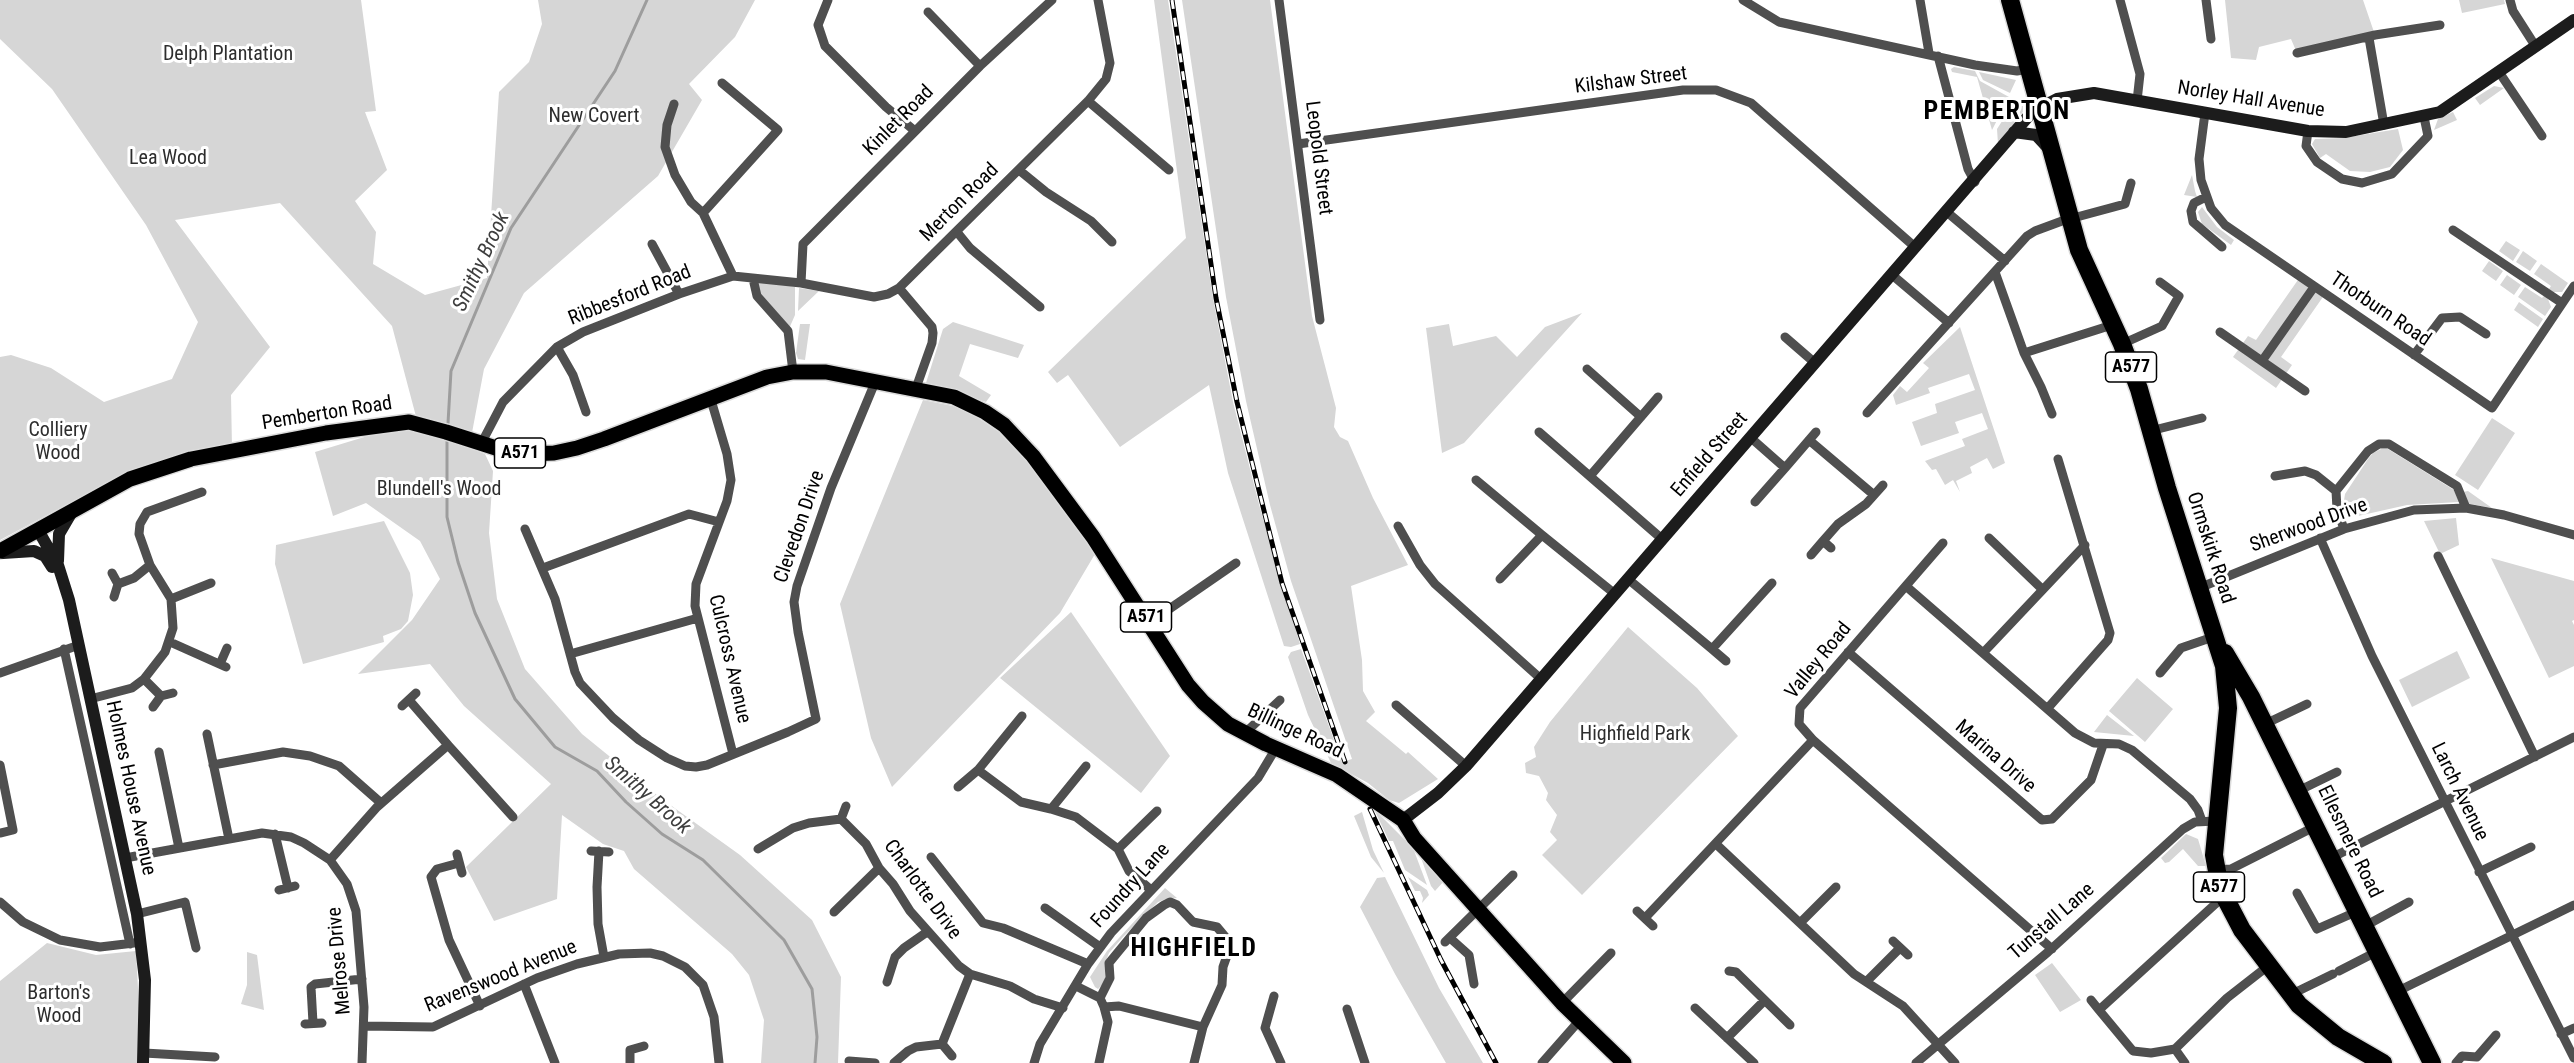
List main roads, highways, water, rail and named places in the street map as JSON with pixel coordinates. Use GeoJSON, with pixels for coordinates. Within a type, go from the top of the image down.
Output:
{"type":"FeatureCollection","features":[{"type":"Feature","properties":{"kind":"highway","name":"Ormskirk Road"},"geometry":{"type":"LineString","coordinates":[[2011,0],[2050,151],[2079,250],[2122,344],[2139,389],[2150,431],[2217,640],[2227,682],[2228,708],[2209,821],[2215,870],[2223,897],[2290,995],[2323,1026],[2383,1063]]}},
{"type":"Feature","properties":{"kind":"highway","name":"Ellesmere Road"},"geometry":{"type":"LineString","coordinates":[[2217,640],[2265,724],[2398,991],[2428,1059]]}},
{"type":"Feature","properties":{"kind":"highway"},"geometry":{"type":"LineString","coordinates":[[2228,708],[2239,696],[2251,697]]}},
{"type":"Feature","properties":{"kind":"main road","name":"Pemberton Road"},"geometry":{"type":"LineString","coordinates":[[0,552],[121,483],[191,459],[336,431],[408,422],[481,444],[525,454],[554,453],[577,448],[711,400],[767,377],[793,372],[826,372],[916,388]]}},
{"type":"Feature","properties":{"kind":"main road","name":"Billinge Road"},"geometry":{"type":"LineString","coordinates":[[916,388],[970,403],[1004,425],[1019,440],[1094,537],[1188,684],[1203,702],[1228,724],[1337,775],[1403,820],[1414,838],[1479,908],[1562,1004],[1624,1063]]}},
{"type":"Feature","properties":{"kind":"waterway","name":"Smithy Brook"},"geometry":{"type":"LineString","coordinates":[[448,423],[451,371],[511,228],[615,71],[647,0]]}},
{"type":"Feature","properties":{"kind":"waterway","name":"Smithy Brook"},"geometry":{"type":"LineString","coordinates":[[447,441],[447,517],[458,562],[475,613],[515,699],[555,747],[597,771],[626,802],[662,834],[703,860],[784,940],[812,989],[817,1037],[815,1063]]}},
{"type":"Feature","properties":{"kind":"railway"},"geometry":{"type":"LineString","coordinates":[[1172,0],[1216,298],[1237,402],[1282,583],[1345,762]]}},
{"type":"Feature","properties":{"kind":"railway"},"geometry":{"type":"LineString","coordinates":[[1370,809],[1441,960],[1496,1063]]}},
{"type":"Feature","properties":{"kind":"district","name":"PEMBERTON"},"geometry":{"type":"Point","coordinates":[1997,112]}},
{"type":"Feature","properties":{"kind":"district","name":"HIGHFIELD"},"geometry":{"type":"Point","coordinates":[1194,949]}},
{"type":"Feature","properties":{"kind":"park label","name":"Delph Plantation"},"geometry":{"type":"Point","coordinates":[228,55]}},
{"type":"Feature","properties":{"kind":"park label","name":"New Covert"},"geometry":{"type":"Point","coordinates":[594,117]}},
{"type":"Feature","properties":{"kind":"park label","name":"Lea Wood"},"geometry":{"type":"Point","coordinates":[168,159]}},
{"type":"Feature","properties":{"kind":"park label","name":"Colliery Wood"},"geometry":{"type":"Point","coordinates":[58,442]}},
{"type":"Feature","properties":{"kind":"park label","name":"Blundell's Wood"},"geometry":{"type":"Point","coordinates":[439,490]}},
{"type":"Feature","properties":{"kind":"park label","name":"Highfield Park"},"geometry":{"type":"Point","coordinates":[1635,735]}},
{"type":"Feature","properties":{"kind":"park label","name":"Barton's Wood"},"geometry":{"type":"Point","coordinates":[59,1006]}}]}
